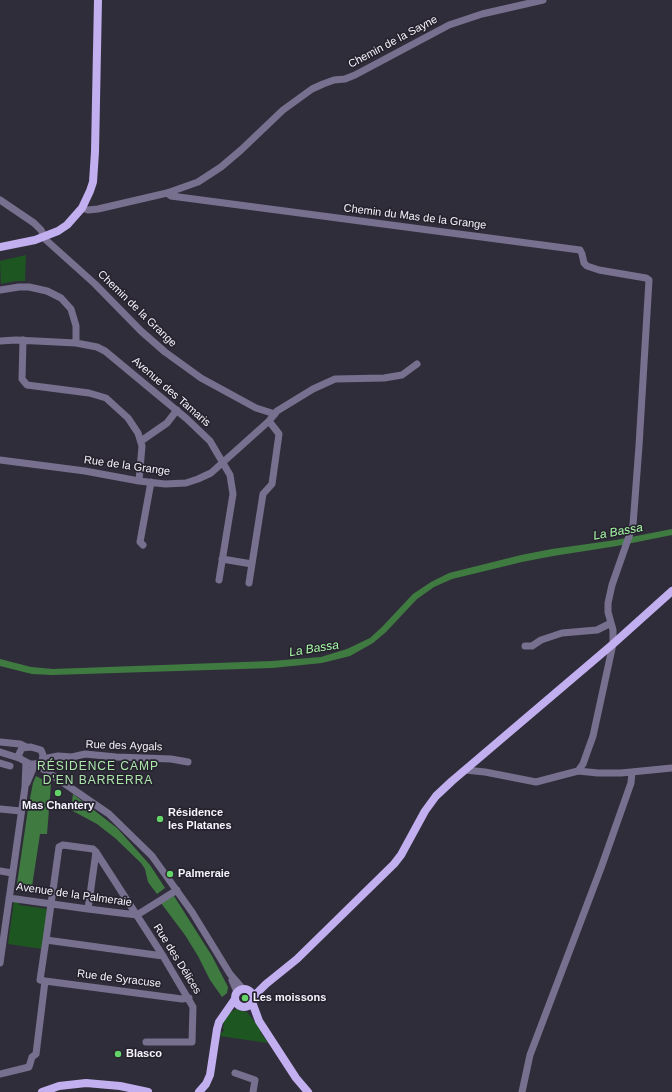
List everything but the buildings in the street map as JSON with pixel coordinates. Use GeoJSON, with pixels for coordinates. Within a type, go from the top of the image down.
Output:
{"type":"FeatureCollection","features":[{"type":"Feature","properties":{"kind":"main road"},"geometry":{"type":"LineString","coordinates":[[0,248],[35,240],[58,231],[67,225],[82,208],[90,191],[93,182],[95,152],[98,0]]}},
{"type":"Feature","properties":{"kind":"main road"},"geometry":{"type":"LineString","coordinates":[[200,1092],[210,1075],[217,1030],[222,1017],[227,1010],[266,984],[297,958],[402,856],[425,811],[436,796],[519,722],[613,644],[672,591]]}},
{"type":"Feature","properties":{"kind":"main road"},"geometry":{"type":"LineString","coordinates":[[244,998],[296,1078],[308,1092]]}},
{"type":"Feature","properties":{"kind":"main road"},"geometry":{"type":"LineString","coordinates":[[42,1092],[59,1086],[86,1083],[120,1086],[148,1092]]}},
{"type":"Feature","properties":{"kind":"street","name":"Chemin de la Sayne"},"geometry":{"type":"LineString","coordinates":[[82,208],[88,210],[98,209],[167,193],[198,182],[221,167],[283,110],[323,84],[355,75],[449,25],[482,14],[544,0]]}},
{"type":"Feature","properties":{"kind":"street","name":"Chemin du Mas de la Grange"},"geometry":{"type":"LineString","coordinates":[[167,193],[171,196],[580,250],[587,266],[598,270],[646,278],[649,280],[633,525],[612,585],[608,603],[608,612],[611,623]]}},
{"type":"Feature","properties":{"kind":"street","name":"Chemin de la Grange"},"geometry":{"type":"LineString","coordinates":[[0,200],[34,223],[41,230],[46,240],[95,284],[141,331],[165,352],[201,378],[256,408],[275,414]]}},
{"type":"Feature","properties":{"kind":"street"},"geometry":{"type":"LineString","coordinates":[[0,290],[29,287],[47,291],[61,298],[71,309],[76,326],[76,343]]}},
{"type":"Feature","properties":{"kind":"street"},"geometry":{"type":"LineString","coordinates":[[23,340],[22,379],[28,385],[89,393],[106,398],[128,418],[138,433],[141,441],[142,456],[139,481]]}},
{"type":"Feature","properties":{"kind":"street","name":"Avenue des Tamaris"},"geometry":{"type":"LineString","coordinates":[[0,341],[23,340],[76,343],[97,347],[105,351],[177,410],[210,441],[224,462],[230,475],[233,494],[219,580]]}},
{"type":"Feature","properties":{"kind":"street","name":"Rue de la Grange"},"geometry":{"type":"LineString","coordinates":[[0,460],[85,471],[139,481],[165,484],[186,483],[212,472],[269,421],[277,410],[335,378],[384,378],[402,375],[417,364]]}},
{"type":"Feature","properties":{"kind":"street"},"geometry":{"type":"LineString","coordinates":[[141,441],[167,424],[177,410]]}},
{"type":"Feature","properties":{"kind":"street"},"geometry":{"type":"LineString","coordinates":[[249,583],[263,494],[272,484],[279,434],[269,421]]}},
{"type":"Feature","properties":{"kind":"street"},"geometry":{"type":"LineString","coordinates":[[143,545],[140,542],[150,482]]}},
{"type":"Feature","properties":{"kind":"street"},"geometry":{"type":"LineString","coordinates":[[222,559],[252,564]]}},
{"type":"Feature","properties":{"kind":"street"},"geometry":{"type":"LineString","coordinates":[[526,646],[532,646],[541,640],[562,633],[597,630],[611,623],[613,630],[613,644],[593,736],[583,764],[578,771]]}},
{"type":"Feature","properties":{"kind":"street","name":"Rue des Aygals"},"geometry":{"type":"LineString","coordinates":[[0,742],[20,744],[26,747],[47,751],[58,756],[72,757],[85,754],[171,759],[188,762]]}},
{"type":"Feature","properties":{"kind":"street"},"geometry":{"type":"LineString","coordinates":[[19,758],[20,751],[26,747]]}},
{"type":"Feature","properties":{"kind":"street"},"geometry":{"type":"LineString","coordinates":[[25,787],[39,762],[41,750]]}},
{"type":"Feature","properties":{"kind":"street"},"geometry":{"type":"LineString","coordinates":[[0,752],[19,758],[26,763],[25,787],[0,963]]}},
{"type":"Feature","properties":{"kind":"street","name":"Rue des Aygals"},"geometry":{"type":"LineString","coordinates":[[26,763],[39,762],[58,756]]}},
{"type":"Feature","properties":{"kind":"street"},"geometry":{"type":"LineString","coordinates":[[39,762],[51,775],[80,793],[113,818],[152,856],[192,912],[244,998]]}},
{"type":"Feature","properties":{"kind":"street"},"geometry":{"type":"LineString","coordinates":[[0,763],[10,766]]}},
{"type":"Feature","properties":{"kind":"street"},"geometry":{"type":"LineString","coordinates":[[465,770],[486,772],[536,782],[578,771],[598,773],[632,772],[672,768]]}},
{"type":"Feature","properties":{"kind":"street"},"geometry":{"type":"LineString","coordinates":[[522,1092],[530,1055],[603,861],[631,783],[632,772]]}},
{"type":"Feature","properties":{"kind":"street"},"geometry":{"type":"LineString","coordinates":[[0,809],[21,811]]}},
{"type":"Feature","properties":{"kind":"street"},"geometry":{"type":"LineString","coordinates":[[0,1074],[29,1067],[32,1057],[36,1054],[45,981],[40,980],[59,847],[63,845],[93,849],[96,852],[88,909]]}},
{"type":"Feature","properties":{"kind":"street","name":"Rue des Délices"},"geometry":{"type":"LineString","coordinates":[[96,852],[163,956],[193,1007],[192,1042],[146,1042]]}},
{"type":"Feature","properties":{"kind":"street"},"geometry":{"type":"LineString","coordinates":[[0,871],[12,873]]}},
{"type":"Feature","properties":{"kind":"street","name":"Avenue de la Palmeraie"},"geometry":{"type":"LineString","coordinates":[[9,898],[137,915],[177,890]]}},
{"type":"Feature","properties":{"kind":"street"},"geometry":{"type":"LineString","coordinates":[[46,940],[163,956]]}},
{"type":"Feature","properties":{"kind":"street","name":"Rue de Syracuse"},"geometry":{"type":"LineString","coordinates":[[45,981],[182,999],[189,998]]}},
{"type":"Feature","properties":{"kind":"street"},"geometry":{"type":"LineString","coordinates":[[235,1073],[255,1080],[253,1092]]}},
{"type":"Feature","properties":{"kind":"shaded area"},"geometry":{"type":"Polygon","coordinates":[[[26,255],[25,281],[15,281],[1,284],[0,261],[26,255]]]}},
{"type":"Feature","properties":{"kind":"shaded area"},"geometry":{"type":"Polygon","coordinates":[[[672,529],[672,535],[522,562],[452,579],[434,587],[417,599],[386,632],[373,643],[350,656],[322,663],[272,668],[52,675],[32,674],[0,666],[0,659],[31,667],[53,669],[272,661],[321,657],[347,649],[370,638],[413,594],[431,582],[449,573],[521,555],[616,540],[672,529]]]}},
{"type":"Feature","properties":{"kind":"shaded area"},"geometry":{"type":"Polygon","coordinates":[[[36,776],[51,784],[47,834],[40,834],[31,893],[20,891],[17,884],[28,809],[33,783],[36,776]]]}},
{"type":"Feature","properties":{"kind":"shaded area"},"geometry":{"type":"Polygon","coordinates":[[[73,794],[117,828],[150,865],[165,888],[157,894],[148,882],[145,869],[141,863],[115,838],[97,824],[71,810],[73,794]]]}},
{"type":"Feature","properties":{"kind":"shaded area"},"geometry":{"type":"Polygon","coordinates":[[[174,896],[212,956],[228,987],[227,993],[222,997],[210,980],[185,935],[161,903],[174,896]]]}},
{"type":"Feature","properties":{"kind":"shaded area"},"geometry":{"type":"Polygon","coordinates":[[[14,901],[19,902],[19,905],[48,909],[42,949],[8,944],[14,901]]]}},
{"type":"Feature","properties":{"kind":"shaded area"},"geometry":{"type":"Polygon","coordinates":[[[236,1009],[247,1012],[262,1031],[260,1032],[268,1043],[220,1036],[224,1031],[224,1024],[221,1023],[231,1012],[236,1009]]]}},
{"type":"Feature","properties":{"kind":"place","name":"Mas Chantery"},"geometry":{"type":"Point","coordinates":[58,793]}},
{"type":"Feature","properties":{"kind":"place","name":"Résidence les Platanes"},"geometry":{"type":"Point","coordinates":[160,819]}},
{"type":"Feature","properties":{"kind":"place","name":"Palmeraie"},"geometry":{"type":"Point","coordinates":[170,874]}},
{"type":"Feature","properties":{"kind":"place","name":"Les moissons"},"geometry":{"type":"Point","coordinates":[245,998]}},
{"type":"Feature","properties":{"kind":"place","name":"Blasco"},"geometry":{"type":"Point","coordinates":[118,1054]}},
{"type":"Feature","properties":{"kind":"district","name":"RÉSIDENCE CAMP D'EN BARRERRA"},"geometry":{"type":"Point","coordinates":[98,774]}},
{"type":"Feature","properties":{"kind":"water label","name":"La Bassa"},"geometry":{"type":"Point","coordinates":[618,532]}},
{"type":"Feature","properties":{"kind":"water label","name":"La Bassa"},"geometry":{"type":"Point","coordinates":[314,649]}}]}
